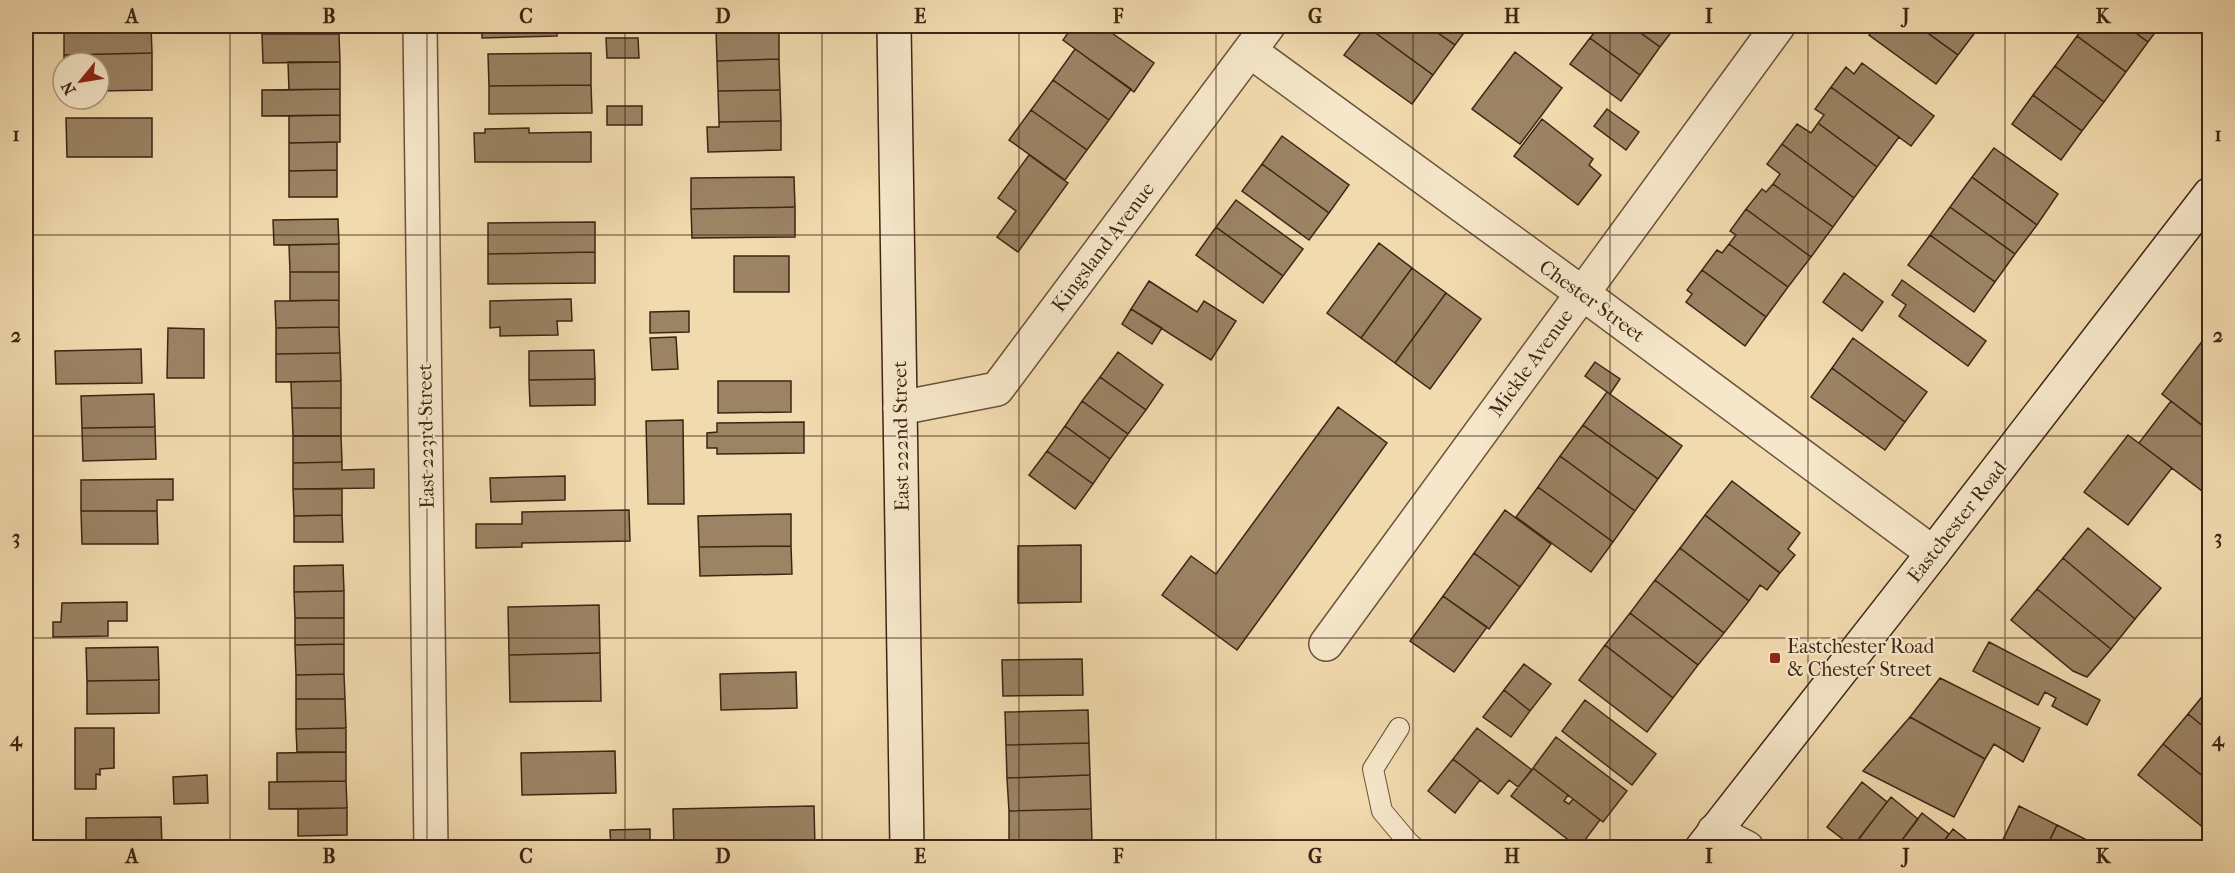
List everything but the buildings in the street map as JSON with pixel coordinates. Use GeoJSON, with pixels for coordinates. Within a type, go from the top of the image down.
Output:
{"type":"FeatureCollection","features":[{"type":"Feature","properties":{"kind":"street","name":"East 223rd Street"},"geometry":{"type":"LineString","coordinates":[[420,26],[431,848]]}},
{"type":"Feature","properties":{"kind":"street","name":"East 222nd Street"},"geometry":{"type":"LineString","coordinates":[[894,26],[907,848]]}},
{"type":"Feature","properties":{"kind":"street","name":"Mickle Avenue"},"geometry":{"type":"LineString","coordinates":[[1326,644],[1778,26]]}},
{"type":"Feature","properties":{"kind":"street","name":"Kingsland Avenue"},"geometry":{"type":"LineString","coordinates":[[900,408],[997,389],[1259,38]]}},
{"type":"Feature","properties":{"kind":"street","name":"Chester Street"},"geometry":{"type":"LineString","coordinates":[[1259,38],[1582,293],[1933,553]]}},
{"type":"Feature","properties":{"kind":"street","name":"Eastchester Road"},"geometry":{"type":"LineString","coordinates":[[1708,839],[1933,553],[2210,194]]}},
{"type":"Feature","properties":{"kind":"street"},"geometry":{"type":"LineString","coordinates":[[1708,839],[1747,848]]}},
{"type":"Feature","properties":{"kind":"lane"},"geometry":{"type":"LineString","coordinates":[[1399,728],[1373,769],[1382,811],[1415,848]]}},
{"type":"Feature","properties":{"kind":"place","name":"Eastchester Road & Chester Street"},"geometry":{"type":"Point","coordinates":[1775,658]}}]}
